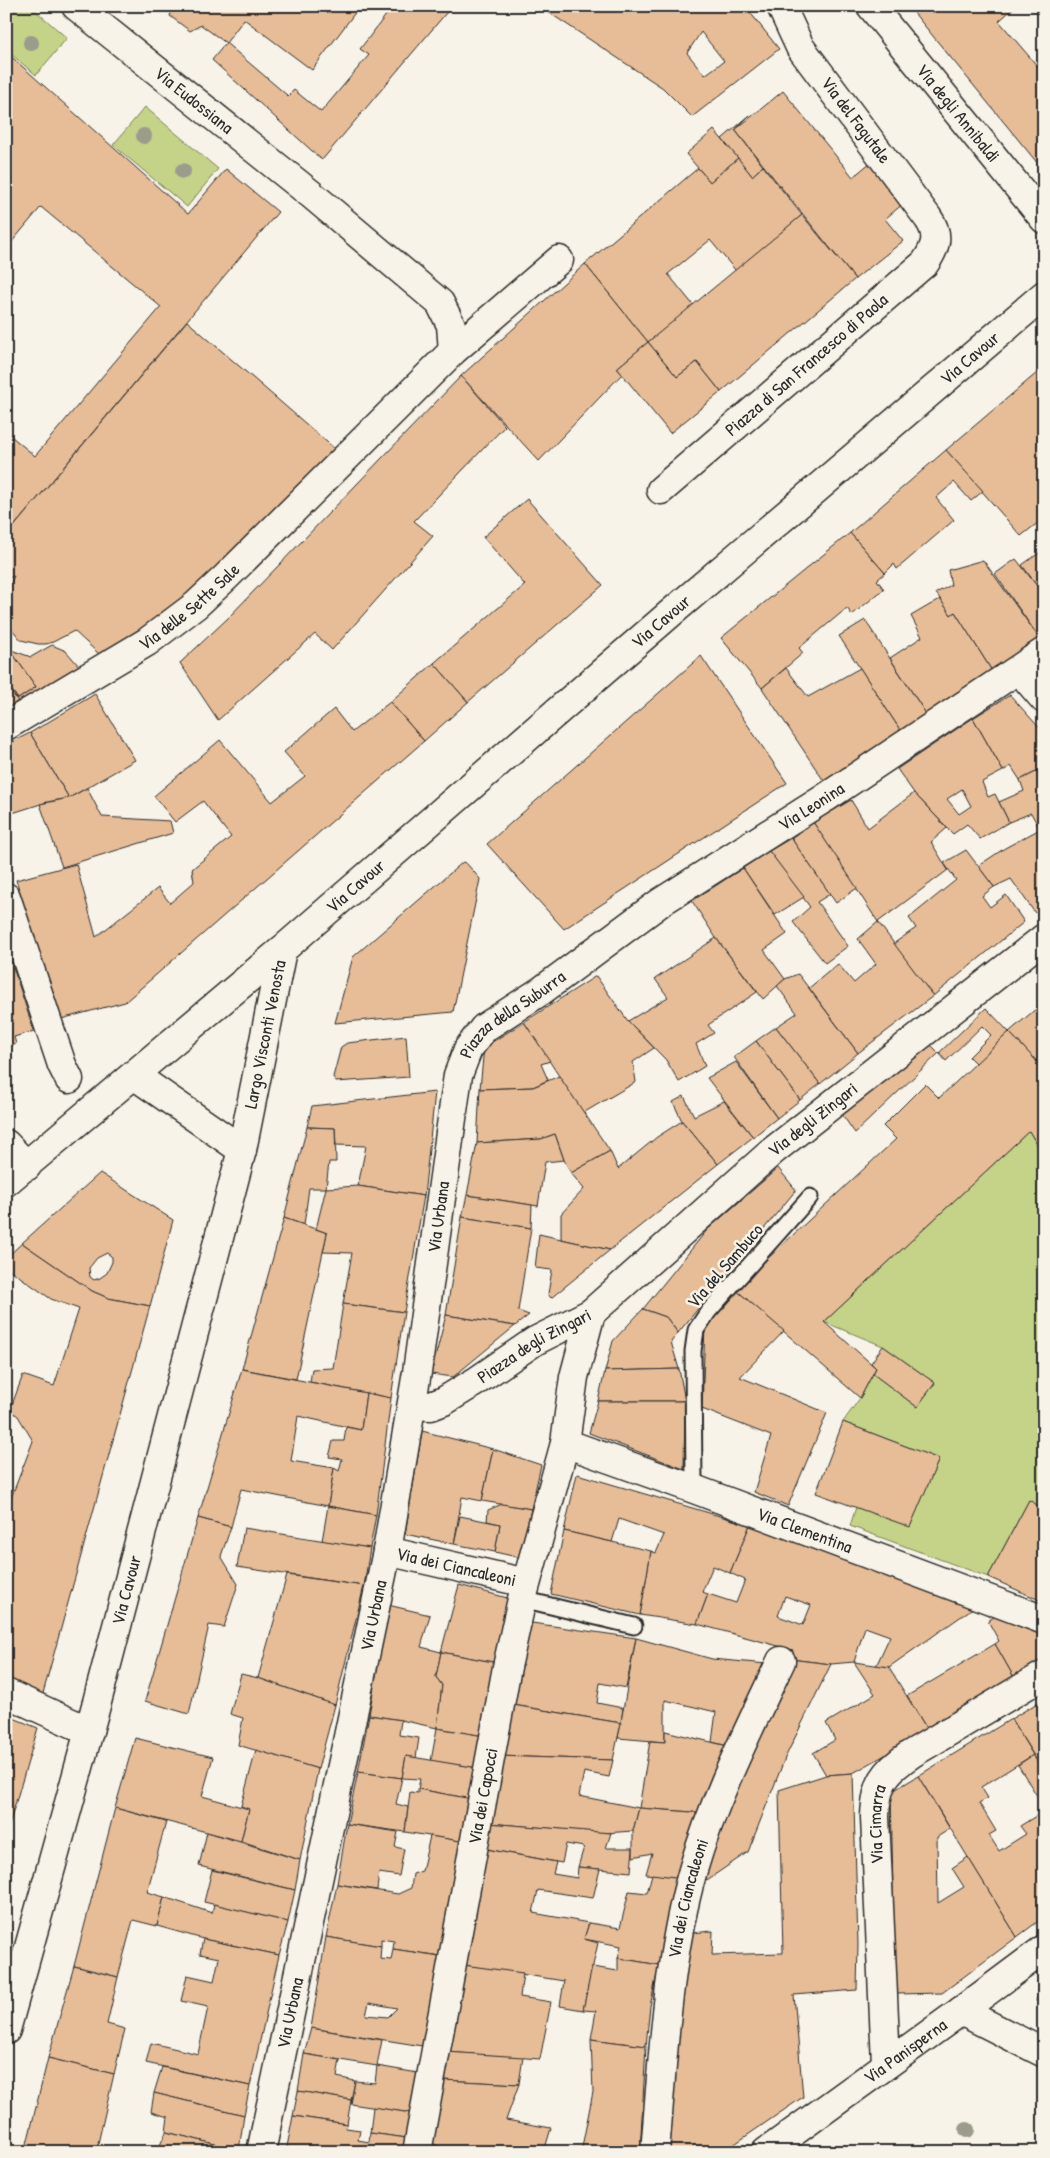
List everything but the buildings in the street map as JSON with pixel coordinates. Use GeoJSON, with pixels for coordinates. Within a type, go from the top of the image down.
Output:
{"type":"FeatureCollection","features":[{"type":"Feature","properties":{"kind":"street","name":"Via Eudossiana"},"geometry":{"type":"LineString","coordinates":[[76,6],[312,195],[440,303],[451,325],[452,351]]}},
{"type":"Feature","properties":{"kind":"street","name":"Via del Fagutale"},"geometry":{"type":"LineString","coordinates":[[781,6],[800,47],[936,230]]}},
{"type":"Feature","properties":{"kind":"street","name":"Via degli Annibaldi"},"geometry":{"type":"LineString","coordinates":[[880,9],[1044,219]]}},
{"type":"Feature","properties":{"kind":"street","name":"Piazza di San Francesco di Paola"},"geometry":{"type":"LineString","coordinates":[[661,490],[925,263],[933,251],[936,230]]}},
{"type":"Feature","properties":{"kind":"street","name":"Via delle Sette Sale"},"geometry":{"type":"LineString","coordinates":[[6,726],[147,642],[182,616],[226,577],[452,351],[559,260]]}},
{"type":"Feature","properties":{"kind":"street","name":"Via Cavour"},"geometry":{"type":"LineString","coordinates":[[282,950],[664,618],[1044,295]]}},
{"type":"Feature","properties":{"kind":"street","name":"Via Leonina"},"geometry":{"type":"LineString","coordinates":[[578,962],[661,902],[833,793],[1044,652]]}},
{"type":"Feature","properties":{"kind":"street"},"geometry":{"type":"LineString","coordinates":[[1019,670],[1044,699]]}},
{"type":"Feature","properties":{"kind":"street"},"geometry":{"type":"LineString","coordinates":[[6,898],[62,1065],[70,1079]]}},
{"type":"Feature","properties":{"kind":"street","name":"Via degli Zingari"},"geometry":{"type":"LineString","coordinates":[[591,1313],[774,1150],[1044,938]]}},
{"type":"Feature","properties":{"kind":"street","name":"Largo Visconti Venosta"},"geometry":{"type":"LineString","coordinates":[[16,1174],[282,950]]}},
{"type":"Feature","properties":{"kind":"street","name":"Largo Visconti Venosta"},"geometry":{"type":"LineString","coordinates":[[242,1150],[282,950]]}},
{"type":"Feature","properties":{"kind":"street","name":"Piazza della Suburra"},"geometry":{"type":"LineString","coordinates":[[458,1074],[468,1049],[484,1028],[540,991],[578,962]]}},
{"type":"Feature","properties":{"kind":"street","name":"Via Urbana"},"geometry":{"type":"LineString","coordinates":[[261,2152],[387,1551],[412,1405],[458,1074]]}},
{"type":"Feature","properties":{"kind":"street"},"geometry":{"type":"LineString","coordinates":[[134,1075],[242,1150]]}},
{"type":"Feature","properties":{"kind":"street"},"geometry":{"type":"LineString","coordinates":[[6,1144],[16,1174]]}},
{"type":"Feature","properties":{"kind":"street","name":"Via Cavour"},"geometry":{"type":"LineString","coordinates":[[6,2030],[89,1731],[242,1150]]}},
{"type":"Feature","properties":{"kind":"street","name":"Piazza degli Zingari"},"geometry":{"type":"LineString","coordinates":[[412,1405],[431,1406],[444,1401],[535,1341],[591,1313]]}},
{"type":"Feature","properties":{"kind":"street","name":"Piazza degli Zingari"},"geometry":{"type":"LineString","coordinates":[[565,1444],[574,1377],[591,1313]]}},
{"type":"Feature","properties":{"kind":"street","name":"Via Clementina"},"geometry":{"type":"LineString","coordinates":[[565,1444],[694,1489],[1044,1620]]}},
{"type":"Feature","properties":{"kind":"street","name":"Via dei Capocci"},"geometry":{"type":"LineString","coordinates":[[417,2152],[505,1677],[524,1591],[565,1444]]}},
{"type":"Feature","properties":{"kind":"street","name":"Via dei Ciancaleoni"},"geometry":{"type":"LineString","coordinates":[[387,1551],[524,1591]]}},
{"type":"Feature","properties":{"kind":"street","name":"Via dei Ciancaleoni"},"geometry":{"type":"LineString","coordinates":[[655,2152],[672,1970],[691,1877],[726,1780],[781,1661]]}},
{"type":"Feature","properties":{"kind":"street","name":"Via Cimarra"},"geometry":{"type":"LineString","coordinates":[[886,2063],[875,1817],[878,1792],[883,1778],[891,1769],[911,1754],[1044,1675]]}},
{"type":"Feature","properties":{"kind":"street"},"geometry":{"type":"LineString","coordinates":[[6,1693],[89,1731]]}},
{"type":"Feature","properties":{"kind":"street","name":"Via Panisperna"},"geometry":{"type":"LineString","coordinates":[[766,2152],[1044,1949]]}},
{"type":"Feature","properties":{"kind":"street"},"geometry":{"type":"LineString","coordinates":[[961,2011],[1044,2053]]}},
{"type":"Feature","properties":{"kind":"lane","name":"Via del Sambuco"},"geometry":{"type":"LineString","coordinates":[[694,1489],[693,1351],[696,1330],[708,1312],[810,1197]]}},
{"type":"Feature","properties":{"kind":"lane","name":"Via dei Ciancaleoni"},"geometry":{"type":"LineString","coordinates":[[524,1591],[634,1626]]}},
{"type":"Feature","properties":{"kind":"green space"},"geometry":{"type":"Polygon","coordinates":[[[6,6],[30,6],[67,38],[36,75],[6,50],[6,6]]]}},
{"type":"Feature","properties":{"kind":"green space"},"geometry":{"type":"Polygon","coordinates":[[[145,107],[218,169],[187,207],[113,145],[145,107]]]}},
{"type":"Feature","properties":{"kind":"green space"},"geometry":{"type":"Polygon","coordinates":[[[1029,1131],[1044,1157],[1044,1509],[1029,1500],[988,1577],[850,1526],[856,1507],[910,1526],[939,1459],[843,1422],[860,1398],[873,1374],[917,1407],[935,1383],[883,1346],[824,1322],[1029,1131]]]}}]}
